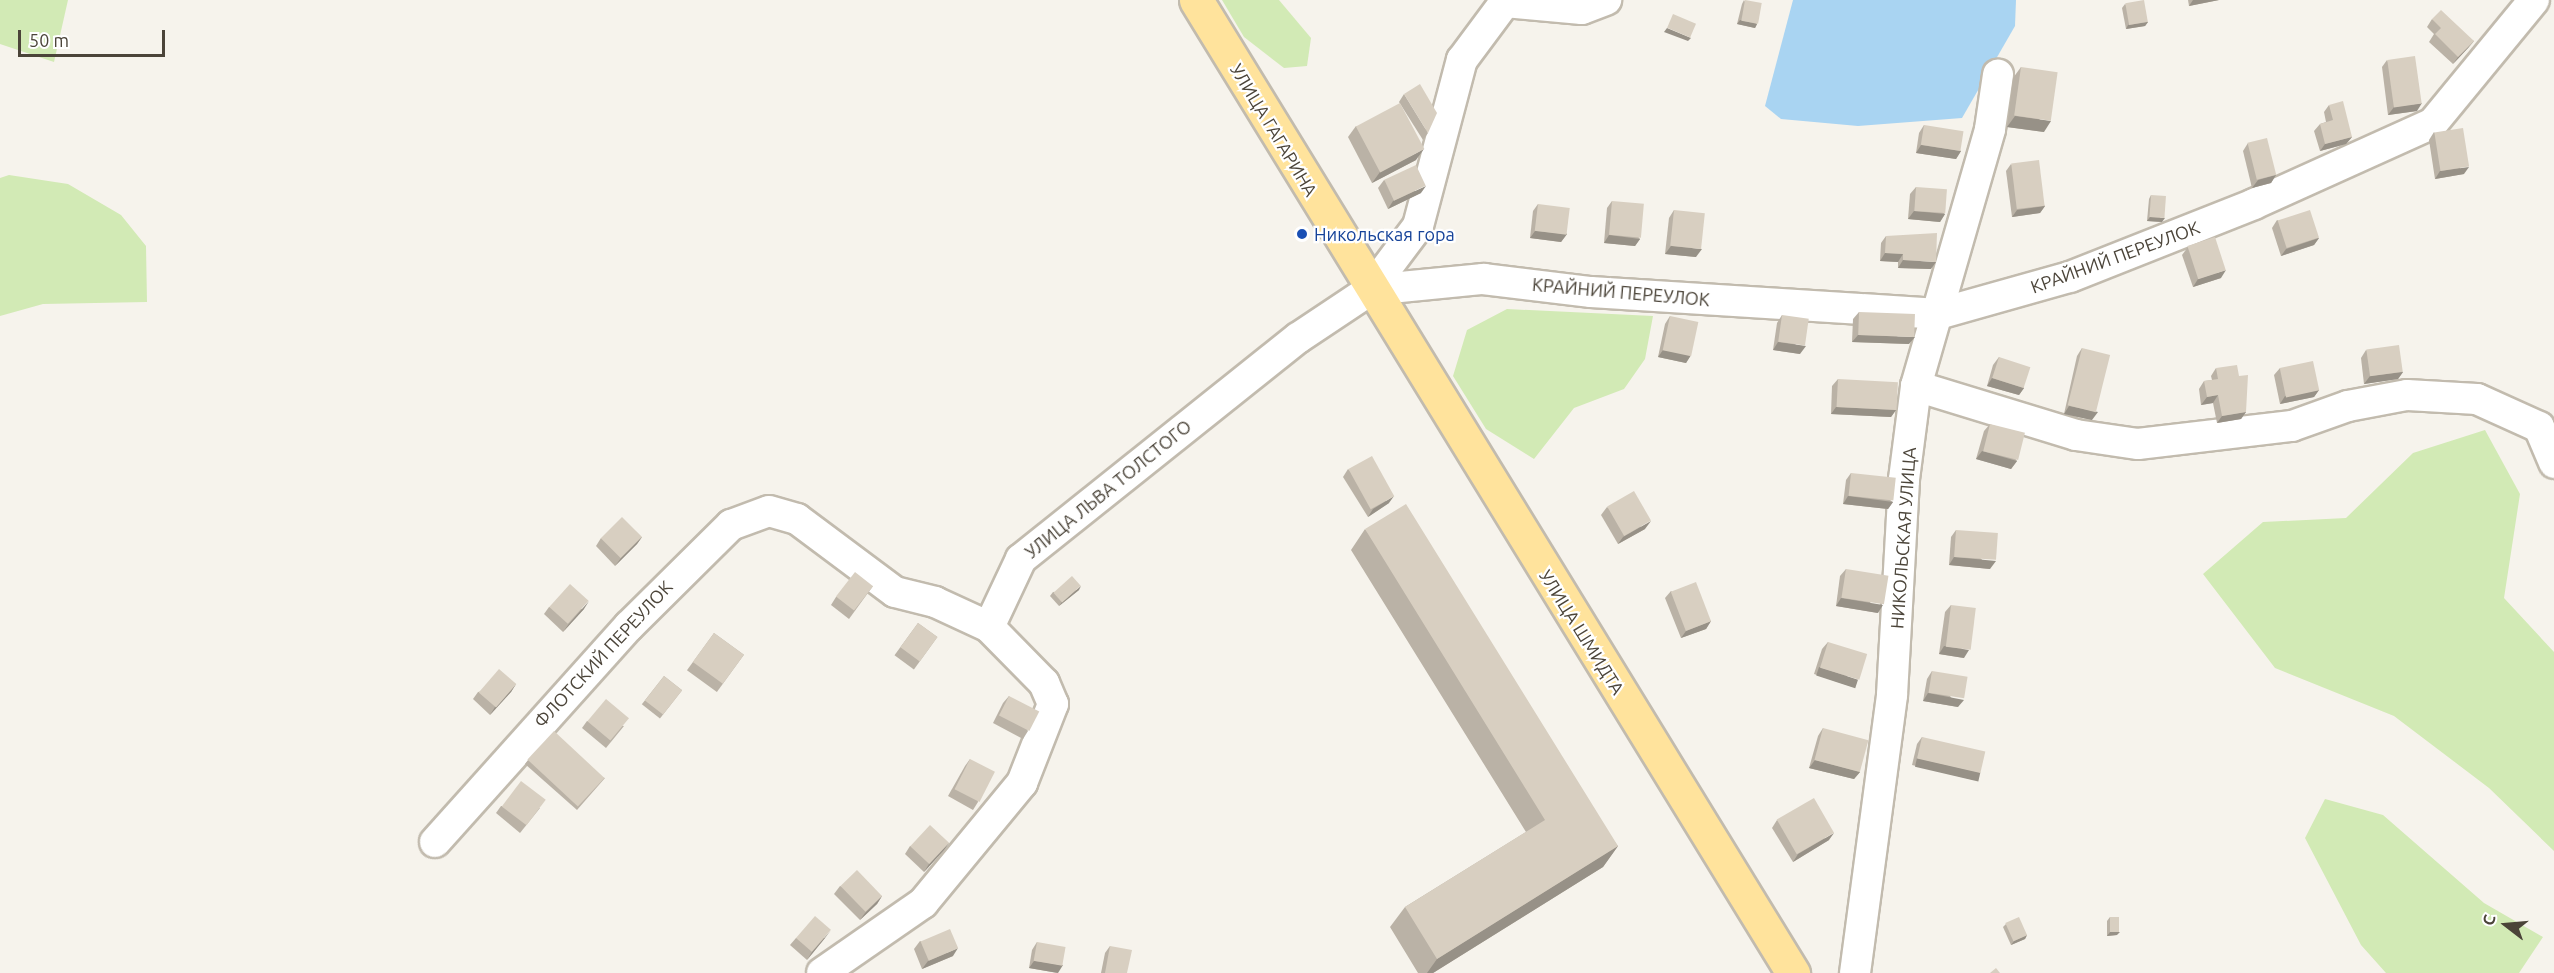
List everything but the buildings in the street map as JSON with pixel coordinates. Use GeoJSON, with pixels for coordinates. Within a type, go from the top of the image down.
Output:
{"type":"FeatureCollection","features":[{"type":"Feature","properties":{"kind":"main road","name":"УЛИЦА ГАГАРИНА"},"geometry":{"type":"LineString","coordinates":[[1196,0],[1370,290]]}},
{"type":"Feature","properties":{"kind":"main road","name":"УЛИЦА ШМИДТА"},"geometry":{"type":"LineString","coordinates":[[1370,290],[1793,973]]}},
{"type":"Feature","properties":{"kind":"street"},"geometry":{"type":"LineString","coordinates":[[1370,290],[1418,226],[1462,60],[1504,1],[1582,9],[1606,0]]}},
{"type":"Feature","properties":{"kind":"street","name":"КРАЙНИЙ ПЕРЕУЛОК"},"geometry":{"type":"LineString","coordinates":[[1370,290],[1483,279],[1592,292],[1938,314],[2070,277],[2254,204],[2433,123],[2534,0]]}},
{"type":"Feature","properties":{"kind":"street","name":"НИКОЛЬСКАЯ УЛИЦА"},"geometry":{"type":"LineString","coordinates":[[1855,973],[1892,695],[1904,479],[1916,386],[1990,129],[1998,75]]}},
{"type":"Feature","properties":{"kind":"street","name":"УЛИЦА ЛЬВА ТОЛСТОГО"},"geometry":{"type":"LineString","coordinates":[[989,627],[1021,559],[1298,338],[1370,290]]}},
{"type":"Feature","properties":{"kind":"street"},"geometry":{"type":"LineString","coordinates":[[1916,386],[2076,435],[2138,444],[2292,426],[2348,406],[2407,395],[2477,399],[2539,427],[2554,463]]}},
{"type":"Feature","properties":{"kind":"street","name":"ФЛОТСКИЙ ПЕРЕУЛОК"},"geometry":{"type":"LineString","coordinates":[[435,842],[621,634],[731,525],[769,511],[797,519],[895,592],[935,602],[989,627]]}},
{"type":"Feature","properties":{"kind":"street"},"geometry":{"type":"LineString","coordinates":[[822,973],[923,903],[1022,783],[1053,704],[1044,683],[989,627]]}},
{"type":"Feature","properties":{"kind":"green space"},"geometry":{"type":"Polygon","coordinates":[[[0,0],[68,0],[54,62],[0,44],[0,0]]]}},
{"type":"Feature","properties":{"kind":"green space"},"geometry":{"type":"Polygon","coordinates":[[[1222,0],[1279,0],[1311,38],[1307,66],[1284,68],[1244,37],[1222,0]]]}},
{"type":"Feature","properties":{"kind":"green space"},"geometry":{"type":"Polygon","coordinates":[[[9,175],[68,184],[121,215],[146,246],[147,302],[43,304],[0,316],[0,178],[9,175]]]}},
{"type":"Feature","properties":{"kind":"green space"},"geometry":{"type":"Polygon","coordinates":[[[1507,309],[1653,316],[1645,359],[1624,389],[1574,408],[1534,459],[1486,429],[1453,376],[1467,330],[1507,309]]]}},
{"type":"Feature","properties":{"kind":"green space"},"geometry":{"type":"Polygon","coordinates":[[[2485,430],[2520,494],[2504,598],[2554,652],[2554,851],[2489,788],[2394,716],[2275,668],[2203,574],[2263,522],[2346,518],[2413,453],[2485,430]]]}},
{"type":"Feature","properties":{"kind":"green space"},"geometry":{"type":"Polygon","coordinates":[[[2325,799],[2383,815],[2484,903],[2543,937],[2519,973],[2386,973],[2361,945],[2305,838],[2325,799]]]}},
{"type":"Feature","properties":{"kind":"water"},"geometry":{"type":"Polygon","coordinates":[[[1793,0],[2016,0],[2015,26],[1962,118],[1858,126],[1781,119],[1765,106],[1793,0]]]}},
{"type":"Feature","properties":{"kind":"place","name":"Никольская гора"},"geometry":{"type":"Point","coordinates":[1302,234]}}]}
